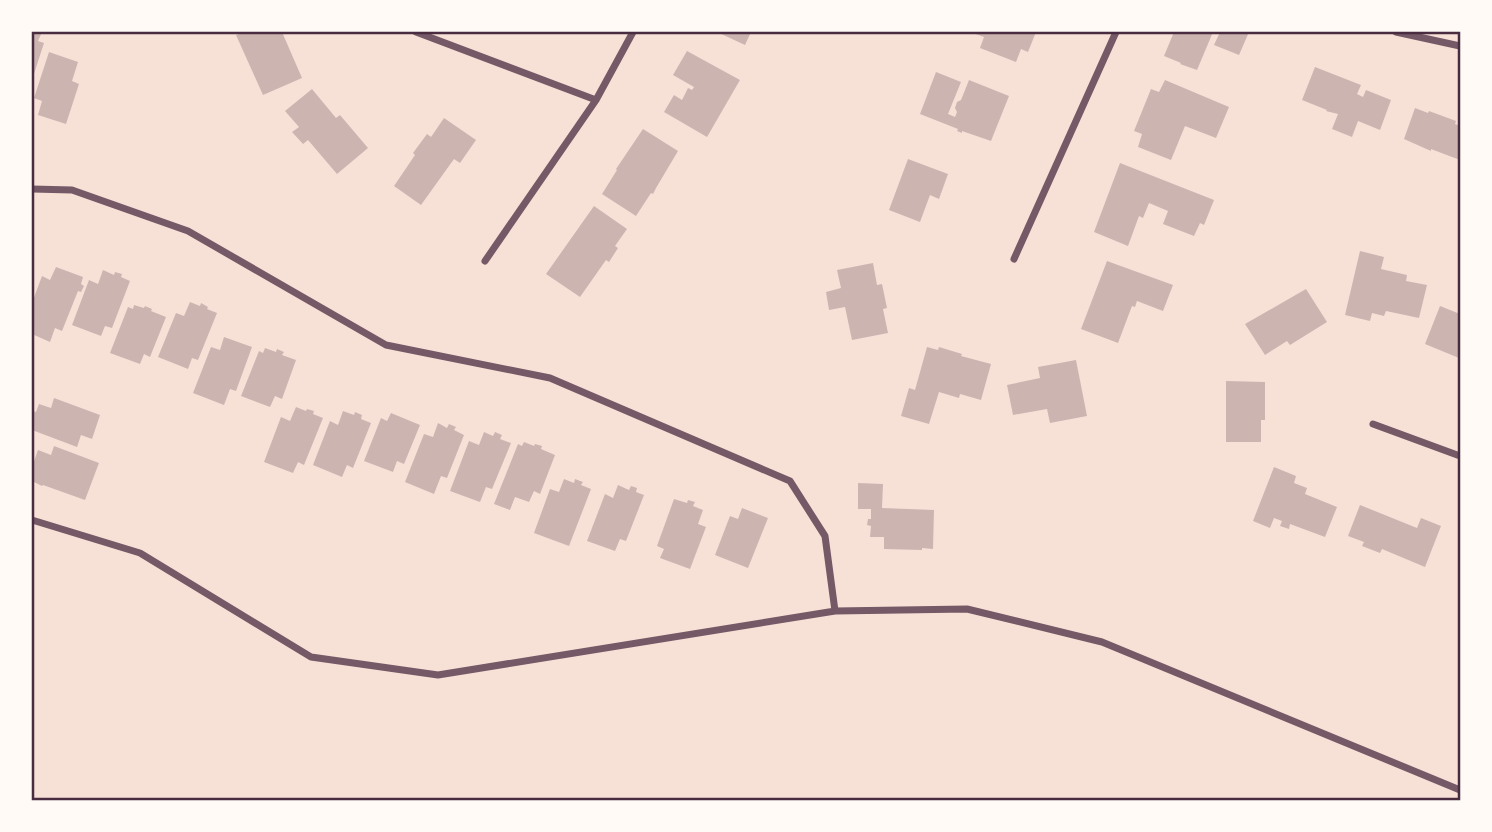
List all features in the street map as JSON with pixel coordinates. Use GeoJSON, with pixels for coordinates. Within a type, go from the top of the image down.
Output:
{"type":"FeatureCollection","features":[{"type":"Feature","properties":{"kind":"street"},"geometry":{"type":"LineString","coordinates":[[416,32],[596,100]]}},
{"type":"Feature","properties":{"kind":"street"},"geometry":{"type":"LineString","coordinates":[[485,261],[596,100],[633,32]]}},
{"type":"Feature","properties":{"kind":"street"},"geometry":{"type":"LineString","coordinates":[[1014,259],[1116,32]]}},
{"type":"Feature","properties":{"kind":"street"},"geometry":{"type":"LineString","coordinates":[[1396,32],[1461,46]]}},
{"type":"Feature","properties":{"kind":"street"},"geometry":{"type":"LineString","coordinates":[[32,189],[72,190],[188,231],[386,345],[551,378],[790,481],[825,536],[835,611]]}},
{"type":"Feature","properties":{"kind":"street"},"geometry":{"type":"LineString","coordinates":[[1373,424],[1461,456]]}},
{"type":"Feature","properties":{"kind":"street"},"geometry":{"type":"LineString","coordinates":[[32,520],[140,553],[311,657],[438,674],[835,611],[967,609],[1102,642],[1461,790]]}},
{"type":"Feature","properties":{"kind":"building"},"geometry":{"type":"Polygon","coordinates":[[[32,32],[42,32],[38,41],[44,43],[32,80],[32,32]]]}},
{"type":"Feature","properties":{"kind":"building"},"geometry":{"type":"Polygon","coordinates":[[[244,32],[282,32],[302,78],[263,95],[236,35],[244,32]]]}},
{"type":"Feature","properties":{"kind":"building"},"geometry":{"type":"Polygon","coordinates":[[[717,32],[751,32],[745,45],[717,32]]]}},
{"type":"Feature","properties":{"kind":"building"},"geometry":{"type":"Polygon","coordinates":[[[970,32],[1036,32],[1028,52],[1021,49],[1016,62],[980,48],[984,37],[970,32]]]}},
{"type":"Feature","properties":{"kind":"building"},"geometry":{"type":"Polygon","coordinates":[[[1174,32],[1213,32],[1197,70],[1164,56],[1174,32]]]}},
{"type":"Feature","properties":{"kind":"building"},"geometry":{"type":"Polygon","coordinates":[[[1220,32],[1249,32],[1239,55],[1214,45],[1220,32]]]}},
{"type":"Feature","properties":{"kind":"building"},"geometry":{"type":"Polygon","coordinates":[[[687,51],[740,80],[707,137],[664,112],[674,95],[682,100],[688,88],[692,90],[694,87],[673,75],[687,51]]]}},
{"type":"Feature","properties":{"kind":"building"},"geometry":{"type":"Polygon","coordinates":[[[49,52],[78,62],[72,81],[79,84],[66,124],[38,115],[42,101],[34,98],[49,52]]]}},
{"type":"Feature","properties":{"kind":"building"},"geometry":{"type":"Polygon","coordinates":[[[1315,67],[1361,85],[1357,94],[1363,97],[1366,90],[1391,100],[1380,130],[1358,121],[1352,137],[1332,129],[1338,114],[1302,100],[1315,67]]]}},
{"type":"Feature","properties":{"kind":"building"},"geometry":{"type":"Polygon","coordinates":[[[936,72],[961,82],[948,114],[955,117],[957,102],[961,100],[969,80],[1009,96],[991,141],[962,133],[920,114],[936,72]]]}},
{"type":"Feature","properties":{"kind":"building"},"geometry":{"type":"Polygon","coordinates":[[[1165,80],[1229,107],[1216,138],[1185,126],[1171,160],[1138,147],[1142,134],[1134,131],[1151,89],[1159,92],[1165,80]]]}},
{"type":"Feature","properties":{"kind":"building"},"geometry":{"type":"Polygon","coordinates":[[[312,89],[336,118],[340,115],[368,148],[337,174],[308,140],[303,144],[292,132],[299,127],[285,111],[312,89]]]}},
{"type":"Feature","properties":{"kind":"building"},"geometry":{"type":"Polygon","coordinates":[[[1415,108],[1456,121],[1455,124],[1460,126],[1460,160],[1404,139],[1415,108]]]}},
{"type":"Feature","properties":{"kind":"building"},"geometry":{"type":"Polygon","coordinates":[[[444,118],[476,140],[460,163],[454,159],[421,205],[394,186],[415,155],[413,153],[427,134],[431,137],[444,118]]]}},
{"type":"Feature","properties":{"kind":"building"},"geometry":{"type":"Polygon","coordinates":[[[643,129],[678,151],[653,194],[651,193],[636,216],[602,194],[643,129]]]}},
{"type":"Feature","properties":{"kind":"building"},"geometry":{"type":"Polygon","coordinates":[[[908,159],[948,174],[939,199],[930,195],[920,222],[889,210],[908,159]]]}},
{"type":"Feature","properties":{"kind":"building"},"geometry":{"type":"Polygon","coordinates":[[[1120,163],[1214,200],[1204,225],[1200,223],[1194,236],[1163,224],[1168,211],[1149,203],[1143,218],[1139,216],[1128,246],[1094,232],[1120,163]]]}},
{"type":"Feature","properties":{"kind":"building"},"geometry":{"type":"Polygon","coordinates":[[[594,206],[627,229],[615,246],[618,248],[609,262],[606,260],[580,297],[546,274],[594,206]]]}},
{"type":"Feature","properties":{"kind":"building"},"geometry":{"type":"Polygon","coordinates":[[[1360,251],[1384,257],[1381,269],[1407,275],[1406,281],[1427,285],[1419,318],[1386,311],[1384,316],[1372,313],[1370,321],[1345,315],[1360,251]]]}},
{"type":"Feature","properties":{"kind":"building"},"geometry":{"type":"Polygon","coordinates":[[[1107,261],[1173,285],[1163,311],[1137,301],[1135,307],[1132,306],[1118,343],[1081,329],[1107,261]]]}},
{"type":"Feature","properties":{"kind":"building"},"geometry":{"type":"Polygon","coordinates":[[[873,263],[877,285],[882,284],[888,333],[852,340],[845,307],[829,310],[826,292],[841,288],[837,270],[873,263]]]}},
{"type":"Feature","properties":{"kind":"building"},"geometry":{"type":"Polygon","coordinates":[[[56,267],[83,277],[81,284],[84,286],[81,292],[78,291],[62,331],[55,328],[50,342],[32,334],[32,303],[42,276],[50,280],[56,267]]]}},
{"type":"Feature","properties":{"kind":"building"},"geometry":{"type":"Polygon","coordinates":[[[103,270],[114,275],[115,272],[122,274],[121,277],[130,281],[112,328],[105,326],[101,336],[72,325],[89,280],[98,284],[103,270]]]}},
{"type":"Feature","properties":{"kind":"building"},"geometry":{"type":"Polygon","coordinates":[[[1306,289],[1327,322],[1290,345],[1287,341],[1265,355],[1245,324],[1306,289]]]}},
{"type":"Feature","properties":{"kind":"building"},"geometry":{"type":"Polygon","coordinates":[[[190,302],[200,306],[201,303],[217,313],[198,360],[192,358],[188,369],[158,357],[176,313],[184,316],[190,302]]]}},
{"type":"Feature","properties":{"kind":"building"},"geometry":{"type":"Polygon","coordinates":[[[134,305],[145,306],[166,317],[150,357],[144,354],[140,364],[110,353],[128,307],[133,309],[134,305]]]}},
{"type":"Feature","properties":{"kind":"building"},"geometry":{"type":"Polygon","coordinates":[[[1440,306],[1460,314],[1459,358],[1425,344],[1440,306]]]}},
{"type":"Feature","properties":{"kind":"building"},"geometry":{"type":"Polygon","coordinates":[[[224,337],[252,347],[236,391],[230,389],[224,405],[193,393],[211,347],[220,350],[224,337]]]}},
{"type":"Feature","properties":{"kind":"building"},"geometry":{"type":"Polygon","coordinates":[[[927,347],[938,350],[939,347],[991,364],[981,400],[960,394],[959,398],[939,392],[929,424],[901,416],[909,388],[915,390],[927,347]]]}},
{"type":"Feature","properties":{"kind":"building"},"geometry":{"type":"Polygon","coordinates":[[[265,348],[276,352],[277,349],[284,352],[282,355],[296,360],[282,399],[275,396],[270,407],[241,396],[259,351],[263,353],[265,348]]]}},
{"type":"Feature","properties":{"kind":"building"},"geometry":{"type":"Polygon","coordinates":[[[1076,360],[1087,416],[1050,423],[1047,409],[1013,415],[1007,385],[1040,378],[1038,367],[1076,360]]]}},
{"type":"Feature","properties":{"kind":"building"},"geometry":{"type":"Polygon","coordinates":[[[1226,381],[1265,382],[1265,420],[1261,420],[1261,442],[1226,442],[1226,381]]]}},
{"type":"Feature","properties":{"kind":"building"},"geometry":{"type":"Polygon","coordinates":[[[54,398],[100,415],[92,439],[81,435],[77,447],[32,430],[33,411],[36,412],[39,404],[51,408],[54,398]]]}},
{"type":"Feature","properties":{"kind":"building"},"geometry":{"type":"Polygon","coordinates":[[[296,407],[314,411],[313,414],[323,418],[304,465],[298,462],[293,473],[264,462],[281,417],[290,421],[296,407]]]}},
{"type":"Feature","properties":{"kind":"building"},"geometry":{"type":"Polygon","coordinates":[[[343,411],[362,415],[361,419],[371,423],[353,468],[347,465],[342,477],[313,465],[330,421],[338,425],[343,411]]]}},
{"type":"Feature","properties":{"kind":"building"},"geometry":{"type":"Polygon","coordinates":[[[391,413],[420,425],[404,464],[397,461],[393,472],[364,461],[381,418],[387,421],[391,413]]]}},
{"type":"Feature","properties":{"kind":"building"},"geometry":{"type":"Polygon","coordinates":[[[438,423],[447,428],[449,424],[456,427],[454,430],[464,435],[447,478],[441,476],[434,494],[405,482],[424,434],[433,437],[438,423]]]}},
{"type":"Feature","properties":{"kind":"building"},"geometry":{"type":"Polygon","coordinates":[[[484,432],[493,436],[495,432],[502,435],[500,439],[511,443],[492,489],[486,487],[480,502],[450,491],[469,441],[479,445],[484,432]]]}},
{"type":"Feature","properties":{"kind":"building"},"geometry":{"type":"Polygon","coordinates":[[[524,442],[542,446],[541,449],[555,455],[540,494],[534,491],[529,502],[515,497],[510,510],[494,504],[518,444],[522,446],[524,442]]]}},
{"type":"Feature","properties":{"kind":"building"},"geometry":{"type":"Polygon","coordinates":[[[54,446],[99,463],[85,500],[32,481],[32,467],[38,450],[51,455],[54,446]]]}},
{"type":"Feature","properties":{"kind":"building"},"geometry":{"type":"Polygon","coordinates":[[[1274,467],[1296,476],[1294,483],[1307,488],[1305,494],[1337,507],[1325,537],[1290,524],[1289,529],[1280,526],[1282,521],[1274,518],[1270,528],[1253,521],[1274,467]]]}},
{"type":"Feature","properties":{"kind":"building"},"geometry":{"type":"Polygon","coordinates":[[[564,479],[574,483],[575,479],[591,489],[569,546],[534,533],[550,489],[559,492],[564,479]]]}},
{"type":"Feature","properties":{"kind":"building"},"geometry":{"type":"Polygon","coordinates":[[[858,483],[883,484],[882,508],[934,510],[933,549],[884,549],[884,537],[870,537],[871,526],[867,525],[868,519],[871,519],[871,509],[858,509],[858,483]]]}},
{"type":"Feature","properties":{"kind":"building"},"geometry":{"type":"Polygon","coordinates":[[[618,485],[629,490],[631,486],[637,488],[636,492],[644,495],[626,541],[620,539],[615,551],[587,541],[605,494],[613,498],[618,485]]]}},
{"type":"Feature","properties":{"kind":"building"},"geometry":{"type":"Polygon","coordinates":[[[674,499],[687,503],[688,500],[695,502],[693,506],[703,510],[698,524],[706,527],[690,569],[660,558],[664,549],[657,546],[674,499]]]}},
{"type":"Feature","properties":{"kind":"building"},"geometry":{"type":"Polygon","coordinates":[[[1360,505],[1417,528],[1421,518],[1441,526],[1425,567],[1382,549],[1380,553],[1362,546],[1364,542],[1348,536],[1360,505]]]}},
{"type":"Feature","properties":{"kind":"building"},"geometry":{"type":"Polygon","coordinates":[[[742,508],[768,518],[748,568],[715,555],[730,516],[738,519],[742,508]]]}}]}
